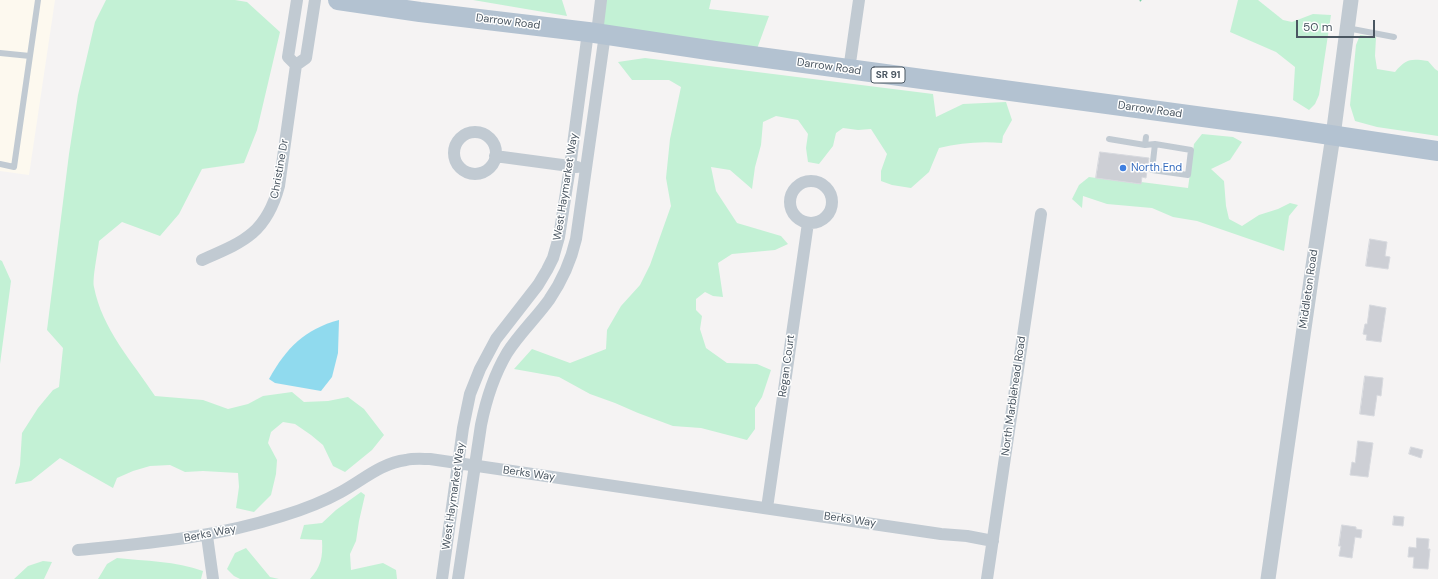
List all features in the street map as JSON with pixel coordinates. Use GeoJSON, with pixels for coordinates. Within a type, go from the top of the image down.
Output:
{"type":"FeatureCollection","features":[{"type":"Feature","properties":{"kind":"main road","name":"Darrow Road"},"geometry":{"type":"LineString","coordinates":[[338,0],[420,12],[597,33],[849,70],[1438,151]]}},
{"type":"Feature","properties":{"kind":"street","name":"Christine Dr"},"geometry":{"type":"LineString","coordinates":[[296,65],[288,57],[297,0]]}},
{"type":"Feature","properties":{"kind":"street","name":"Christine Dr"},"geometry":{"type":"LineString","coordinates":[[202,260],[241,243],[255,232],[275,203],[279,186],[296,65],[306,58],[314,0]]}},
{"type":"Feature","properties":{"kind":"street"},"geometry":{"type":"LineString","coordinates":[[597,33],[601,0]]}},
{"type":"Feature","properties":{"kind":"street"},"geometry":{"type":"LineString","coordinates":[[849,70],[859,0]]}},
{"type":"Feature","properties":{"kind":"street","name":"Middleton Road"},"geometry":{"type":"LineString","coordinates":[[1268,579],[1312,266],[1333,136],[1351,0]]}},
{"type":"Feature","properties":{"kind":"street","name":"West Haymarket Way"},"geometry":{"type":"LineString","coordinates":[[442,579],[466,410],[470,394],[480,369],[496,339],[538,285],[553,258],[559,237],[570,167],[597,33]]}},
{"type":"Feature","properties":{"kind":"street","name":"West Haymarket Way"},"geometry":{"type":"LineString","coordinates":[[458,579],[481,425],[486,404],[500,368],[508,353],[552,295],[569,264],[576,239],[586,169],[597,33]]}},
{"type":"Feature","properties":{"kind":"street"},"geometry":{"type":"LineString","coordinates":[[495,156],[586,169]]}},
{"type":"Feature","properties":{"kind":"street","name":"North Marblehead Road"},"geometry":{"type":"LineString","coordinates":[[988,579],[1041,214]]}},
{"type":"Feature","properties":{"kind":"street","name":"Regan Court"},"geometry":{"type":"LineString","coordinates":[[767,508],[808,223]]}},
{"type":"Feature","properties":{"kind":"street","name":"Berks Way"},"geometry":{"type":"LineString","coordinates":[[78,550],[172,541],[207,536],[247,527],[291,513],[341,492],[372,472],[383,467],[406,460],[430,459],[941,534],[967,536],[993,541]]}},
{"type":"Feature","properties":{"kind":"street"},"geometry":{"type":"LineString","coordinates":[[207,536],[213,579]]}},
{"type":"Feature","properties":{"kind":"lane"},"geometry":{"type":"LineString","coordinates":[[0,164],[14,167],[38,0]]}},
{"type":"Feature","properties":{"kind":"lane"},"geometry":{"type":"LineString","coordinates":[[1347,28],[1394,37]]}},
{"type":"Feature","properties":{"kind":"lane"},"geometry":{"type":"LineString","coordinates":[[0,53],[30,56]]}},
{"type":"Feature","properties":{"kind":"lane"},"geometry":{"type":"LineString","coordinates":[[1145,145],[1146,137]]}},
{"type":"Feature","properties":{"kind":"lane"},"geometry":{"type":"LineString","coordinates":[[1109,139],[1145,145],[1155,144],[1191,150],[1188,175],[1152,170],[1155,144]]}},
{"type":"Feature","properties":{"kind":"shaded area"},"geometry":{"type":"Polygon","coordinates":[[[0,0],[55,0],[29,175],[0,171],[0,0]]]}},
{"type":"Feature","properties":{"kind":"green space"},"geometry":{"type":"Polygon","coordinates":[[[106,0],[235,0],[247,2],[280,32],[257,130],[244,163],[202,169],[179,214],[160,236],[122,222],[99,241],[94,278],[94,287],[98,302],[111,331],[155,396],[203,400],[228,409],[248,404],[263,396],[292,392],[304,402],[328,401],[348,397],[364,409],[384,435],[372,450],[345,472],[333,466],[323,445],[311,435],[295,424],[283,422],[271,432],[268,443],[277,460],[276,474],[271,495],[254,512],[236,508],[239,487],[238,473],[203,471],[185,472],[170,465],[150,466],[133,471],[117,478],[113,488],[60,458],[31,481],[15,484],[20,465],[22,433],[38,408],[53,390],[59,387],[63,348],[47,330],[69,154],[78,95],[95,22],[106,0]]]}},
{"type":"Feature","properties":{"kind":"green space"},"geometry":{"type":"Polygon","coordinates":[[[473,0],[562,0],[567,16],[473,0]]]}},
{"type":"Feature","properties":{"kind":"green space"},"geometry":{"type":"Polygon","coordinates":[[[606,0],[711,0],[709,9],[769,16],[754,57],[597,33],[606,0]]]}},
{"type":"Feature","properties":{"kind":"green space"},"geometry":{"type":"Polygon","coordinates":[[[1238,0],[1258,0],[1283,20],[1292,22],[1313,14],[1331,15],[1319,95],[1315,104],[1309,110],[1293,100],[1295,67],[1276,52],[1230,32],[1238,0]]]}},
{"type":"Feature","properties":{"kind":"green space"},"geometry":{"type":"Polygon","coordinates":[[[1360,35],[1376,37],[1375,56],[1377,69],[1395,72],[1406,62],[1410,60],[1417,60],[1428,61],[1438,71],[1438,136],[1377,127],[1355,121],[1350,105],[1356,45],[1360,35]]]}},
{"type":"Feature","properties":{"kind":"green space"},"geometry":{"type":"Polygon","coordinates":[[[645,58],[933,94],[936,117],[963,104],[1006,102],[1012,120],[1003,136],[1002,143],[970,143],[939,148],[929,172],[911,188],[892,185],[881,181],[881,171],[887,154],[871,129],[858,130],[843,128],[836,133],[833,146],[819,164],[808,162],[806,148],[808,134],[798,120],[776,116],[763,122],[761,145],[755,167],[752,189],[730,170],[711,167],[716,191],[737,223],[781,236],[788,244],[775,250],[732,254],[718,263],[723,297],[713,296],[705,292],[696,299],[696,310],[702,316],[700,329],[706,348],[727,363],[757,364],[771,370],[762,397],[755,408],[755,429],[747,440],[701,428],[673,426],[590,394],[559,377],[514,369],[532,349],[570,363],[606,349],[607,330],[621,306],[640,285],[650,265],[671,206],[666,178],[670,139],[681,87],[669,80],[632,80],[618,62],[645,58]]]}},
{"type":"Feature","properties":{"kind":"green space"},"geometry":{"type":"Polygon","coordinates":[[[1202,134],[1233,137],[1242,142],[1230,160],[1211,169],[1224,181],[1226,206],[1229,219],[1242,226],[1259,215],[1278,209],[1290,203],[1298,205],[1289,216],[1284,251],[1197,221],[1173,217],[1152,208],[1107,204],[1083,196],[1082,208],[1072,199],[1079,185],[1089,177],[1141,184],[1141,182],[1188,188],[1194,144],[1202,134]]]}},
{"type":"Feature","properties":{"kind":"green space"},"geometry":{"type":"Polygon","coordinates":[[[0,260],[2,261],[11,281],[0,364],[0,260]]]}},
{"type":"Feature","properties":{"kind":"green space"},"geometry":{"type":"Polygon","coordinates":[[[361,492],[365,495],[356,541],[350,554],[351,570],[383,563],[396,570],[397,579],[310,579],[319,566],[322,552],[322,540],[300,539],[304,525],[322,523],[336,510],[361,492]]]}},
{"type":"Feature","properties":{"kind":"green space"},"geometry":{"type":"Polygon","coordinates":[[[246,548],[270,577],[279,579],[240,579],[234,576],[227,569],[235,553],[246,548]]]}},
{"type":"Feature","properties":{"kind":"green space"},"geometry":{"type":"Polygon","coordinates":[[[117,558],[171,563],[203,571],[201,579],[98,579],[107,564],[117,558]]]}},
{"type":"Feature","properties":{"kind":"green space"},"geometry":{"type":"Polygon","coordinates":[[[43,561],[52,562],[44,579],[14,579],[28,566],[43,561]]]}},
{"type":"Feature","properties":{"kind":"water"},"geometry":{"type":"Polygon","coordinates":[[[339,320],[338,353],[332,377],[321,391],[275,383],[269,379],[282,358],[306,334],[339,320]]]}},
{"type":"Feature","properties":{"kind":"building","name":"North End"},"geometry":{"type":"Polygon","coordinates":[[[1100,152],[1149,158],[1146,178],[1142,177],[1141,184],[1096,178],[1100,152]]]}},
{"type":"Feature","properties":{"kind":"building"},"geometry":{"type":"Polygon","coordinates":[[[1370,239],[1387,242],[1385,256],[1390,257],[1388,269],[1366,266],[1370,239]]]}},
{"type":"Feature","properties":{"kind":"building"},"geometry":{"type":"Polygon","coordinates":[[[1370,305],[1386,308],[1381,342],[1366,340],[1367,335],[1363,334],[1365,324],[1367,324],[1370,305]]]}},
{"type":"Feature","properties":{"kind":"building"},"geometry":{"type":"Polygon","coordinates":[[[1365,376],[1383,378],[1381,396],[1377,395],[1374,416],[1360,414],[1365,376]]]}},
{"type":"Feature","properties":{"kind":"building"},"geometry":{"type":"Polygon","coordinates":[[[1358,441],[1373,443],[1368,477],[1350,475],[1352,462],[1355,463],[1358,441]]]}},
{"type":"Feature","properties":{"kind":"building"},"geometry":{"type":"Polygon","coordinates":[[[1411,447],[1423,450],[1421,458],[1409,454],[1411,447]]]}},
{"type":"Feature","properties":{"kind":"building"},"geometry":{"type":"Polygon","coordinates":[[[1394,516],[1404,517],[1403,526],[1393,525],[1394,516]]]}},
{"type":"Feature","properties":{"kind":"building"},"geometry":{"type":"Polygon","coordinates":[[[1342,525],[1356,527],[1356,529],[1362,530],[1361,538],[1355,537],[1352,558],[1339,556],[1342,525]]]}},
{"type":"Feature","properties":{"kind":"building"},"geometry":{"type":"Polygon","coordinates":[[[1417,538],[1429,539],[1428,549],[1430,549],[1428,569],[1413,568],[1414,557],[1408,557],[1409,547],[1416,548],[1417,538]]]}},
{"type":"Feature","properties":{"kind":"place","name":"North End"},"geometry":{"type":"Point","coordinates":[1123,168]}}]}
